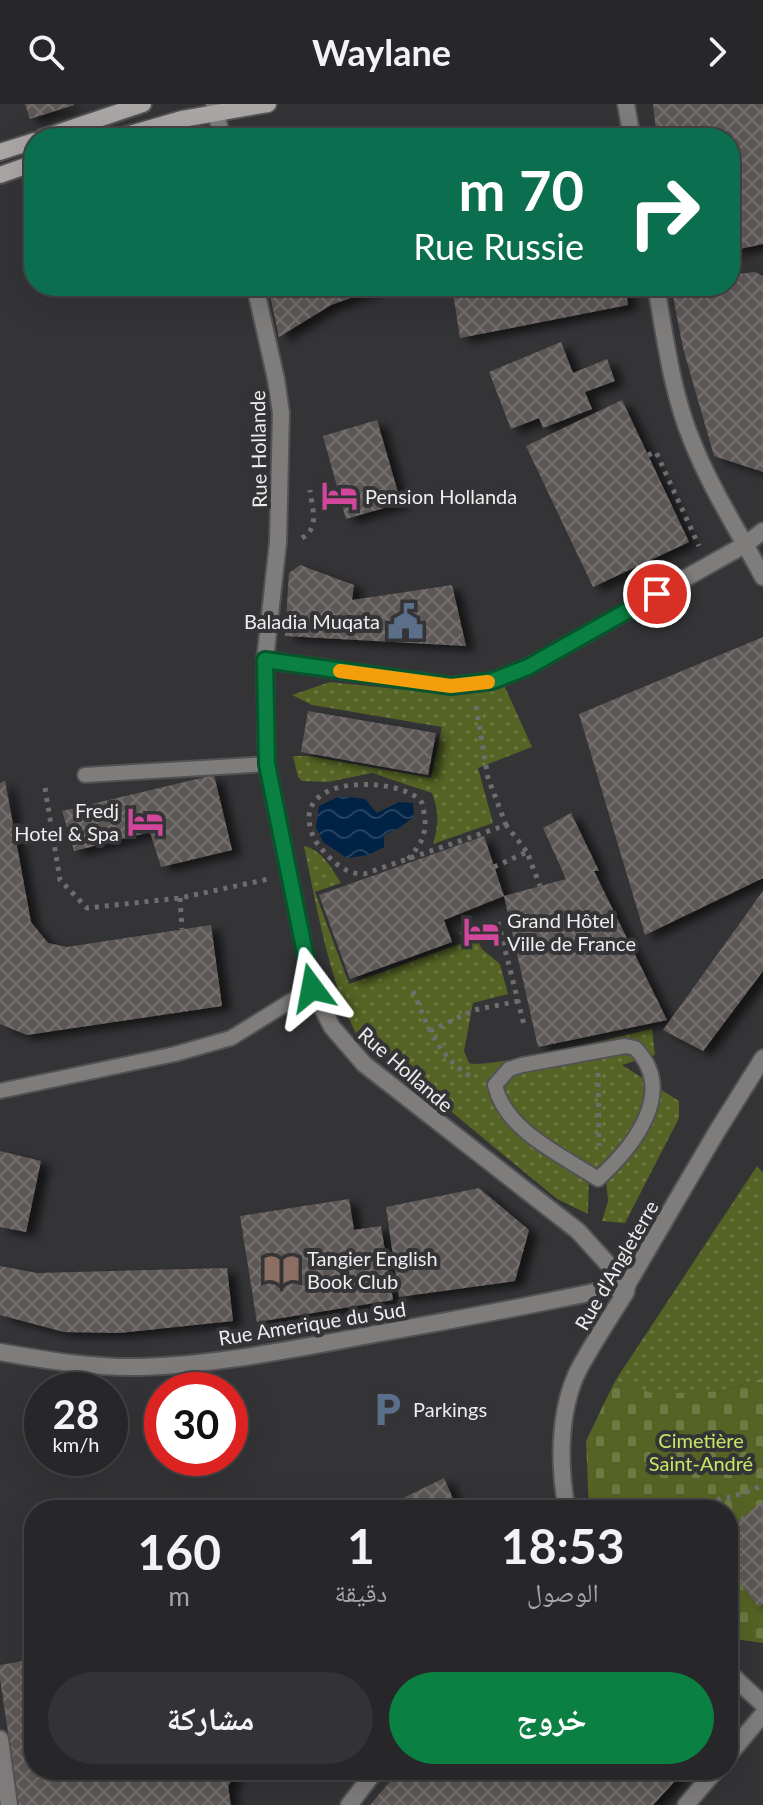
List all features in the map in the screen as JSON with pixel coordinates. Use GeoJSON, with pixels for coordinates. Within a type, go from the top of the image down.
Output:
{"type":"FeatureCollection","features":[{"type":"Feature","properties":{"kind":"main road"},"geometry":{"type":"LineString","coordinates":[[72,128],[143,104]]}},
{"type":"Feature","properties":{"kind":"main road"},"geometry":{"type":"LineString","coordinates":[[149,128],[215,108],[268,104]]}},
{"type":"Feature","properties":{"kind":"main road"},"geometry":{"type":"LineString","coordinates":[[0,152],[24,144]]}},
{"type":"Feature","properties":{"kind":"main road"},"geometry":{"type":"LineString","coordinates":[[0,175],[24,167]]}},
{"type":"Feature","properties":{"kind":"street"},"geometry":{"type":"LineString","coordinates":[[626,104],[630,128]]}},
{"type":"Feature","properties":{"kind":"street"},"geometry":{"type":"LineString","coordinates":[[215,108],[220,128]]}},
{"type":"Feature","properties":{"kind":"street","name":"Rue Hollande"},"geometry":{"type":"LineString","coordinates":[[257,296],[281,413],[278,542],[265,660],[267,764],[312,988],[332,1027],[364,1064],[578,1231],[627,1285]]}},
{"type":"Feature","properties":{"kind":"street"},"geometry":{"type":"LineString","coordinates":[[658,296],[690,438],[763,577]]}},
{"type":"Feature","properties":{"kind":"street"},"geometry":{"type":"LineString","coordinates":[[265,660],[428,684],[474,685],[528,667],[746,544],[763,531]]}},
{"type":"Feature","properties":{"kind":"street","name":"Rue d'Angleterre"},"geometry":{"type":"LineString","coordinates":[[566,1500],[562,1458],[564,1414],[583,1361],[763,1058]]}},
{"type":"Feature","properties":{"kind":"street","name":"Rue Amerique du Sud"},"geometry":{"type":"LineString","coordinates":[[0,1352],[138,1367],[185,1363],[311,1345],[532,1306],[627,1285]]}},
{"type":"Feature","properties":{"kind":"street"},"geometry":{"type":"LineString","coordinates":[[738,1681],[763,1704]]}},
{"type":"Feature","properties":{"kind":"street"},"geometry":{"type":"LineString","coordinates":[[738,1744],[763,1714]]}},
{"type":"Feature","properties":{"kind":"street"},"geometry":{"type":"LineString","coordinates":[[0,1742],[9,1805]]}},
{"type":"Feature","properties":{"kind":"street"},"geometry":{"type":"LineString","coordinates":[[349,1805],[368,1780]]}},
{"type":"Feature","properties":{"kind":"street"},"geometry":{"type":"LineString","coordinates":[[686,1805],[707,1780]]}},
{"type":"Feature","properties":{"kind":"lane"},"geometry":{"type":"LineString","coordinates":[[85,775],[267,764]]}},
{"type":"Feature","properties":{"kind":"lane"},"geometry":{"type":"LineString","coordinates":[[0,1091],[175,1054],[231,1038],[312,988]]}},
{"type":"Feature","properties":{"kind":"lane"},"geometry":{"type":"LineString","coordinates":[[625,1046],[635,1048],[648,1065],[653,1089],[651,1105],[641,1129],[625,1154],[598,1179],[522,1129],[501,1103],[495,1085],[509,1069],[595,1050],[625,1046]]}},
{"type":"Feature","properties":{"kind":"path"},"geometry":{"type":"LineString","coordinates":[[648,455],[656,452],[708,565]]}},
{"type":"Feature","properties":{"kind":"path"},"geometry":{"type":"LineString","coordinates":[[474,685],[488,778],[506,825],[527,852],[540,886]]}},
{"type":"Feature","properties":{"kind":"path"},"geometry":{"type":"LineString","coordinates":[[408,859],[417,849],[425,828],[422,803],[415,796],[402,790],[348,784],[316,797],[309,813],[312,833],[325,853],[346,871],[364,874],[408,859],[506,825]]}},
{"type":"Feature","properties":{"kind":"path"},"geometry":{"type":"LineString","coordinates":[[45,788],[60,880],[87,908],[180,898],[289,874]]}},
{"type":"Feature","properties":{"kind":"path"},"geometry":{"type":"LineString","coordinates":[[494,867],[527,852]]}},
{"type":"Feature","properties":{"kind":"path"},"geometry":{"type":"LineString","coordinates":[[180,898],[182,929]]}},
{"type":"Feature","properties":{"kind":"path"},"geometry":{"type":"LineString","coordinates":[[498,922],[524,1025]]}},
{"type":"Feature","properties":{"kind":"path"},"geometry":{"type":"LineString","coordinates":[[413,991],[444,1055],[459,1070],[476,1080],[495,1085]]}},
{"type":"Feature","properties":{"kind":"path"},"geometry":{"type":"LineString","coordinates":[[430,1031],[474,1010],[519,1001]]}},
{"type":"Feature","properties":{"kind":"path"},"geometry":{"type":"LineString","coordinates":[[595,1050],[600,1086],[598,1179]]}},
{"type":"Feature","properties":{"kind":"path"},"geometry":{"type":"LineString","coordinates":[[710,1500],[744,1494],[763,1484]]}},
{"type":"Feature","properties":{"kind":"green space"},"geometry":{"type":"Polygon","coordinates":[[[330,682],[468,693],[504,685],[532,747],[478,768],[493,823],[433,844],[437,818],[432,793],[372,773],[328,782],[302,781],[298,777],[293,756],[309,756],[431,778],[442,727],[312,705],[292,695],[330,682]]]}},
{"type":"Feature","properties":{"kind":"green space"},"geometry":{"type":"Polygon","coordinates":[[[304,846],[321,856],[341,883],[315,892],[349,984],[462,943],[460,932],[470,929],[482,949],[500,964],[508,994],[473,1003],[464,1051],[469,1063],[527,1057],[652,1029],[655,1055],[622,1065],[679,1101],[679,1118],[625,1223],[602,1221],[608,1201],[605,1169],[589,1169],[588,1214],[557,1199],[355,1032],[330,964],[304,846]]]}},
{"type":"Feature","properties":{"kind":"green space"},"geometry":{"type":"Polygon","coordinates":[[[757,1166],[763,1173],[763,1378],[722,1391],[655,1395],[615,1381],[757,1166]]]}},
{"type":"Feature","properties":{"kind":"green space","name":"Cimetière Saint-André"},"geometry":{"type":"Polygon","coordinates":[[[763,1378],[763,1643],[738,1639],[738,1500],[589,1500],[586,1441],[615,1381],[655,1394],[722,1391],[763,1378]]]}},
{"type":"Feature","properties":{"kind":"water"},"geometry":{"type":"Polygon","coordinates":[[[340,796],[365,799],[377,813],[399,802],[413,803],[414,817],[384,835],[384,847],[368,855],[347,858],[323,842],[316,827],[319,806],[340,796]]]}},
{"type":"Feature","properties":{"kind":"building"},"geometry":{"type":"Polygon","coordinates":[[[25,104],[74,104],[74,105],[30,119],[25,104]]]}},
{"type":"Feature","properties":{"kind":"building"},"geometry":{"type":"Polygon","coordinates":[[[653,104],[763,104],[763,244],[740,249],[740,128],[656,128],[653,104]]]}},
{"type":"Feature","properties":{"kind":"building"},"geometry":{"type":"Polygon","coordinates":[[[755,272],[763,276],[763,472],[714,456],[683,348],[673,296],[740,296],[740,274],[755,272]]]}},
{"type":"Feature","properties":{"kind":"building"},"geometry":{"type":"Polygon","coordinates":[[[270,296],[356,296],[331,305],[279,337],[270,296]]]}},
{"type":"Feature","properties":{"kind":"building"},"geometry":{"type":"Polygon","coordinates":[[[454,296],[627,296],[628,305],[460,338],[454,296]]]}},
{"type":"Feature","properties":{"kind":"building"},"geometry":{"type":"Polygon","coordinates":[[[561,342],[573,373],[607,359],[615,381],[585,392],[592,409],[543,428],[539,418],[511,429],[489,372],[561,342]]]}},
{"type":"Feature","properties":{"kind":"building"},"geometry":{"type":"Polygon","coordinates":[[[622,400],[689,542],[593,587],[526,446],[622,400]]]}},
{"type":"Feature","properties":{"kind":"building"},"geometry":{"type":"Polygon","coordinates":[[[377,420],[401,503],[346,519],[323,436],[377,420]]]}},
{"type":"Feature","properties":{"kind":"building"},"geometry":{"type":"Polygon","coordinates":[[[300,565],[354,585],[352,600],[452,585],[466,646],[285,636],[289,573],[300,565]]]}},
{"type":"Feature","properties":{"kind":"building"},"geometry":{"type":"Polygon","coordinates":[[[763,637],[763,878],[645,935],[579,714],[763,637]]]}},
{"type":"Feature","properties":{"kind":"building"},"geometry":{"type":"Polygon","coordinates":[[[308,711],[436,733],[428,775],[301,752],[308,711]]]}},
{"type":"Feature","properties":{"kind":"building","name":"Fredj Hotel & Spa"},"geometry":{"type":"Polygon","coordinates":[[[214,775],[232,850],[161,867],[150,832],[74,851],[62,811],[214,775]]]}},
{"type":"Feature","properties":{"kind":"building"},"geometry":{"type":"Polygon","coordinates":[[[5,781],[31,922],[48,943],[67,947],[211,925],[222,1006],[27,1035],[0,1024],[0,783],[5,781]]]}},
{"type":"Feature","properties":{"kind":"building"},"geometry":{"type":"Polygon","coordinates":[[[571,813],[599,871],[594,871],[667,1020],[538,1047],[504,896],[566,879],[543,828],[571,813]]]}},
{"type":"Feature","properties":{"kind":"building"},"geometry":{"type":"Polygon","coordinates":[[[484,836],[504,896],[444,920],[452,942],[350,979],[319,895],[484,836]]]}},
{"type":"Feature","properties":{"kind":"building"},"geometry":{"type":"Polygon","coordinates":[[[763,891],[763,971],[703,1051],[663,1030],[763,891]]]}},
{"type":"Feature","properties":{"kind":"building"},"geometry":{"type":"Polygon","coordinates":[[[0,1151],[41,1161],[26,1232],[0,1227],[0,1151]]]}},
{"type":"Feature","properties":{"kind":"building"},"geometry":{"type":"Polygon","coordinates":[[[479,1188],[529,1230],[515,1281],[399,1297],[386,1207],[479,1188]]]}},
{"type":"Feature","properties":{"kind":"building"},"geometry":{"type":"Polygon","coordinates":[[[349,1199],[354,1230],[381,1226],[393,1300],[257,1322],[240,1216],[349,1199]]]}},
{"type":"Feature","properties":{"kind":"building"},"geometry":{"type":"Polygon","coordinates":[[[0,1266],[37,1273],[227,1268],[233,1321],[119,1333],[64,1332],[0,1315],[0,1266]]]}},
{"type":"Feature","properties":{"kind":"building"},"geometry":{"type":"Polygon","coordinates":[[[444,1478],[454,1500],[399,1500],[444,1478]]]}},
{"type":"Feature","properties":{"kind":"building"},"geometry":{"type":"Polygon","coordinates":[[[763,1501],[763,1603],[758,1606],[738,1580],[738,1521],[763,1501]]]}},
{"type":"Feature","properties":{"kind":"building"},"geometry":{"type":"Polygon","coordinates":[[[24,1661],[24,1780],[232,1780],[228,1786],[231,1805],[19,1805],[0,1665],[24,1661]]]}},
{"type":"Feature","properties":{"kind":"building"},"geometry":{"type":"Polygon","coordinates":[[[391,1780],[676,1780],[653,1805],[370,1805],[391,1780]]]}},
{"type":"Feature","properties":{"kind":"slow traffic"},"geometry":{"type":"LineString","coordinates":[[340,671],[451,686],[488,682]]}},
{"type":"Feature","properties":{"kind":"place","name":"Pension Hollanda"},"geometry":{"type":"Point","coordinates":[339,496]}},
{"type":"Feature","properties":{"kind":"place","name":"Baladia Muqata"},"geometry":{"type":"Point","coordinates":[406,621]}},
{"type":"Feature","properties":{"kind":"place","name":"Fredj Hotel & Spa"},"geometry":{"type":"Point","coordinates":[145,822]}},
{"type":"Feature","properties":{"kind":"place","name":"Grand Hôtel Ville de France"},"geometry":{"type":"Point","coordinates":[481,932]}},
{"type":"Feature","properties":{"kind":"place","name":"Tangier English Book Club"},"geometry":{"type":"Point","coordinates":[281,1269]}},
{"type":"Feature","properties":{"kind":"place","name":"Parkings"},"geometry":{"type":"Point","coordinates":[387,1409]}},
{"type":"Feature","properties":{"kind":"route"},"geometry":{"type":"LineString","coordinates":[[312,988],[267,764],[265,660],[428,684],[474,685],[528,667],[657,594]]}}]}
